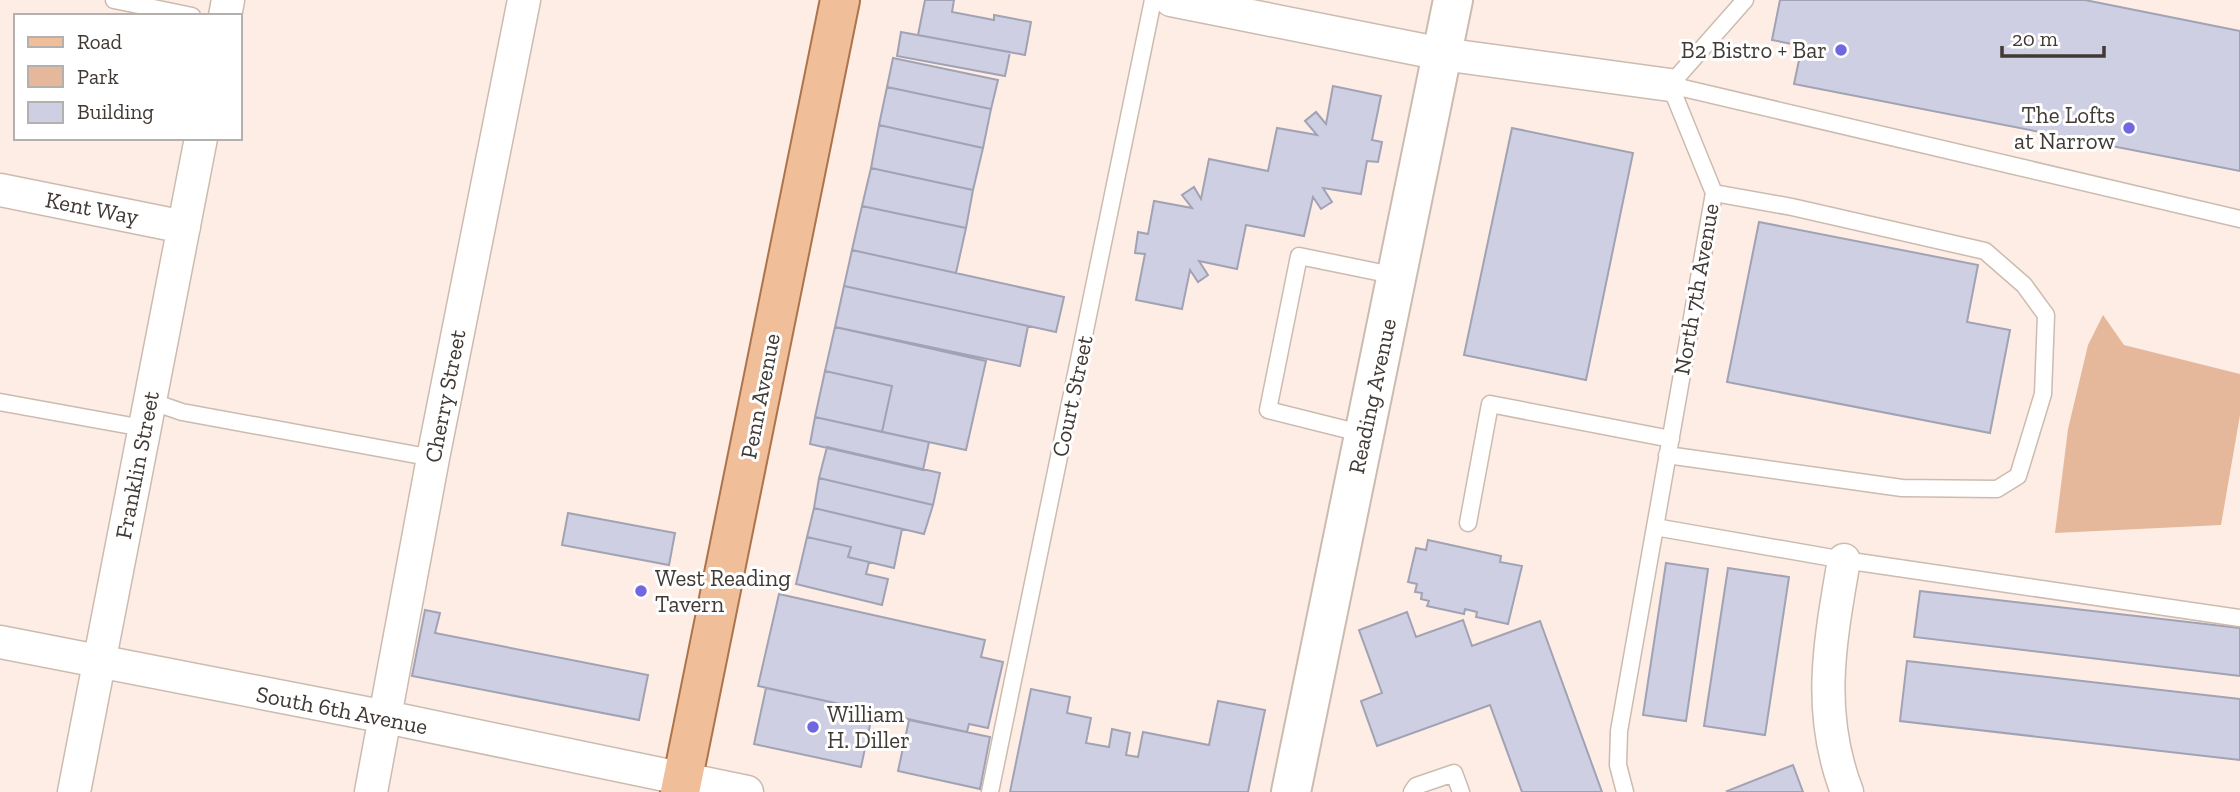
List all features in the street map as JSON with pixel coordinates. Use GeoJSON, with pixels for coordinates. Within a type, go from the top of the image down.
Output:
{"type":"FeatureCollection","features":[{"type":"Feature","properties":{"kind":"main road","name":"Penn Avenue"},"geometry":{"type":"LineString","coordinates":[[682,786],[841,0]]}},
{"type":"Feature","properties":{"kind":"street","name":"Cherry Street"},"geometry":{"type":"LineString","coordinates":[[371,792],[433,458],[524,0]]}},
{"type":"Feature","properties":{"kind":"street"},"geometry":{"type":"LineString","coordinates":[[1171,0],[1442,54],[1670,85]]}},
{"type":"Feature","properties":{"kind":"street","name":"Reading Avenue"},"geometry":{"type":"LineString","coordinates":[[1291,792],[1453,0]]}},
{"type":"Feature","properties":{"kind":"street","name":"Franklin Street"},"geometry":{"type":"LineString","coordinates":[[74,792],[201,140]]}},
{"type":"Feature","properties":{"kind":"street","name":"Kent Way"},"geometry":{"type":"LineString","coordinates":[[0,190],[184,227]]}},
{"type":"Feature","properties":{"kind":"street"},"geometry":{"type":"LineString","coordinates":[[1844,560],[1827,674],[1828,711],[1834,748],[1847,792]]}},
{"type":"Feature","properties":{"kind":"street","name":"South 6th Avenue"},"geometry":{"type":"LineString","coordinates":[[0,642],[386,718],[682,786],[747,792]]}},
{"type":"Feature","properties":{"kind":"lane"},"geometry":{"type":"LineString","coordinates":[[114,0],[182,14]]}},
{"type":"Feature","properties":{"kind":"lane","name":"Court Street"},"geometry":{"type":"LineString","coordinates":[[990,792],[1153,0]]}},
{"type":"Feature","properties":{"kind":"lane"},"geometry":{"type":"LineString","coordinates":[[1745,0],[1670,85],[2240,219]]}},
{"type":"Feature","properties":{"kind":"lane","name":"North 7th Avenue"},"geometry":{"type":"LineString","coordinates":[[1625,792],[1618,765],[1619,731],[1714,193],[1670,85]]}},
{"type":"Feature","properties":{"kind":"lane"},"geometry":{"type":"LineString","coordinates":[[1468,523],[1490,404],[1669,447],[1902,488],[1997,489],[2018,477],[2043,394],[2046,315],[2024,285],[1984,251],[1792,207],[1714,193]]}},
{"type":"Feature","properties":{"kind":"lane"},"geometry":{"type":"LineString","coordinates":[[1364,434],[1268,410],[1299,256],[1397,276]]}},
{"type":"Feature","properties":{"kind":"lane"},"geometry":{"type":"LineString","coordinates":[[0,402],[146,415],[182,412],[433,458]]}},
{"type":"Feature","properties":{"kind":"lane"},"geometry":{"type":"LineString","coordinates":[[1655,527],[1844,560],[2240,618]]}},
{"type":"Feature","properties":{"kind":"lane"},"geometry":{"type":"LineString","coordinates":[[1412,792],[1416,786],[1454,773],[1461,792]]}},
{"type":"Feature","properties":{"kind":"green space"},"geometry":{"type":"Polygon","coordinates":[[[2103,315],[2124,345],[2240,374],[2240,415],[2221,525],[2055,533],[2068,429],[2088,345],[2103,315]]]}},
{"type":"Feature","properties":{"kind":"building"},"geometry":{"type":"Polygon","coordinates":[[[925,0],[954,0],[952,12],[994,20],[994,15],[1031,22],[1025,55],[918,35],[925,0]]]}},
{"type":"Feature","properties":{"kind":"building","name":"The Lofts at Narrow"},"geometry":{"type":"Polygon","coordinates":[[[1780,0],[2085,0],[2240,31],[2240,171],[1794,84],[1802,46],[1772,40],[1780,0]]]}},
{"type":"Feature","properties":{"kind":"building"},"geometry":{"type":"Polygon","coordinates":[[[901,32],[1010,52],[1005,76],[897,56],[901,32]]]}},
{"type":"Feature","properties":{"kind":"building"},"geometry":{"type":"Polygon","coordinates":[[[893,58],[998,80],[991,109],[887,87],[893,58]]]}},
{"type":"Feature","properties":{"kind":"building"},"geometry":{"type":"Polygon","coordinates":[[[1333,86],[1381,96],[1372,140],[1382,142],[1378,162],[1367,161],[1361,194],[1323,188],[1332,202],[1321,209],[1313,197],[1304,236],[1246,225],[1237,269],[1199,261],[1208,275],[1198,282],[1190,270],[1182,309],[1136,300],[1145,254],[1135,253],[1138,232],[1148,234],[1154,201],[1192,208],[1182,195],[1194,187],[1201,199],[1209,159],[1268,171],[1277,128],[1317,135],[1305,121],[1316,112],[1326,124],[1333,86]]]}},
{"type":"Feature","properties":{"kind":"building"},"geometry":{"type":"Polygon","coordinates":[[[887,87],[991,109],[983,148],[879,125],[887,87]]]}},
{"type":"Feature","properties":{"kind":"building"},"geometry":{"type":"Polygon","coordinates":[[[879,125],[983,148],[973,190],[871,168],[879,125]]]}},
{"type":"Feature","properties":{"kind":"building"},"geometry":{"type":"Polygon","coordinates":[[[1512,128],[1633,153],[1586,380],[1464,355],[1512,128]]]}},
{"type":"Feature","properties":{"kind":"building"},"geometry":{"type":"Polygon","coordinates":[[[871,168],[973,190],[966,228],[862,206],[871,168]]]}},
{"type":"Feature","properties":{"kind":"building"},"geometry":{"type":"Polygon","coordinates":[[[862,206],[966,228],[956,273],[852,250],[862,206]]]}},
{"type":"Feature","properties":{"kind":"building"},"geometry":{"type":"Polygon","coordinates":[[[1759,222],[1978,265],[1967,322],[2010,330],[1990,433],[1727,382],[1759,222]]]}},
{"type":"Feature","properties":{"kind":"building"},"geometry":{"type":"Polygon","coordinates":[[[852,250],[1064,297],[1056,332],[844,286],[852,250]]]}},
{"type":"Feature","properties":{"kind":"building"},"geometry":{"type":"Polygon","coordinates":[[[844,286],[1028,326],[1020,366],[835,327],[844,286]]]}},
{"type":"Feature","properties":{"kind":"building"},"geometry":{"type":"Polygon","coordinates":[[[835,327],[986,361],[966,450],[882,432],[892,386],[825,371],[835,327]]]}},
{"type":"Feature","properties":{"kind":"building"},"geometry":{"type":"Polygon","coordinates":[[[825,371],[892,386],[882,432],[815,417],[825,371]]]}},
{"type":"Feature","properties":{"kind":"building"},"geometry":{"type":"Polygon","coordinates":[[[815,417],[929,442],[923,470],[810,444],[815,417]]]}},
{"type":"Feature","properties":{"kind":"building"},"geometry":{"type":"Polygon","coordinates":[[[827,447],[940,473],[933,505],[819,478],[827,447]]]}},
{"type":"Feature","properties":{"kind":"building"},"geometry":{"type":"Polygon","coordinates":[[[819,478],[933,505],[924,534],[814,508],[819,478]]]}},
{"type":"Feature","properties":{"kind":"building"},"geometry":{"type":"Polygon","coordinates":[[[814,508],[902,529],[894,568],[848,557],[851,547],[807,537],[814,508]]]}},
{"type":"Feature","properties":{"kind":"building"},"geometry":{"type":"Polygon","coordinates":[[[568,513],[675,533],[669,565],[562,545],[568,513]]]}},
{"type":"Feature","properties":{"kind":"building"},"geometry":{"type":"Polygon","coordinates":[[[807,537],[851,547],[848,557],[869,562],[866,574],[888,579],[882,605],[796,584],[807,537]]]}},
{"type":"Feature","properties":{"kind":"building"},"geometry":{"type":"Polygon","coordinates":[[[1428,540],[1501,556],[1500,562],[1522,566],[1508,624],[1476,617],[1477,612],[1465,609],[1464,614],[1427,606],[1429,601],[1421,599],[1422,593],[1415,592],[1417,584],[1408,582],[1416,548],[1426,550],[1428,540]]]}},
{"type":"Feature","properties":{"kind":"building"},"geometry":{"type":"Polygon","coordinates":[[[1666,563],[1708,569],[1686,721],[1643,715],[1666,563]]]}},
{"type":"Feature","properties":{"kind":"building"},"geometry":{"type":"Polygon","coordinates":[[[1728,568],[1789,577],[1765,735],[1704,726],[1728,568]]]}},
{"type":"Feature","properties":{"kind":"building"},"geometry":{"type":"Polygon","coordinates":[[[1920,591],[2240,628],[2240,676],[1914,637],[1920,591]]]}},
{"type":"Feature","properties":{"kind":"building"},"geometry":{"type":"Polygon","coordinates":[[[779,594],[985,640],[981,657],[1003,662],[988,728],[969,724],[967,732],[758,686],[779,594]]]}},
{"type":"Feature","properties":{"kind":"building"},"geometry":{"type":"Polygon","coordinates":[[[425,610],[440,613],[435,633],[648,675],[639,720],[412,676],[425,610]]]}},
{"type":"Feature","properties":{"kind":"building"},"geometry":{"type":"Polygon","coordinates":[[[1407,612],[1416,637],[1463,620],[1472,646],[1540,621],[1602,792],[1522,792],[1490,705],[1377,746],[1361,701],[1382,693],[1359,630],[1407,612]]]}},
{"type":"Feature","properties":{"kind":"building"},"geometry":{"type":"Polygon","coordinates":[[[1907,661],[2240,699],[2240,760],[1900,721],[1907,661]]]}},
{"type":"Feature","properties":{"kind":"building","name":"William H. Diller"},"geometry":{"type":"Polygon","coordinates":[[[766,688],[873,711],[861,767],[754,744],[766,688]]]}},
{"type":"Feature","properties":{"kind":"building"},"geometry":{"type":"Polygon","coordinates":[[[1031,689],[1070,697],[1067,713],[1091,718],[1086,743],[1109,747],[1112,729],[1130,733],[1126,755],[1138,757],[1143,732],[1209,745],[1218,701],[1265,710],[1248,792],[1010,792],[1031,689]]]}},
{"type":"Feature","properties":{"kind":"building"},"geometry":{"type":"Polygon","coordinates":[[[909,720],[990,737],[980,789],[898,771],[909,720]]]}},
{"type":"Feature","properties":{"kind":"building"},"geometry":{"type":"Polygon","coordinates":[[[1793,765],[1803,792],[1727,791],[1793,765]]]}},
{"type":"Feature","properties":{"kind":"place","name":"B2 Bistro + Bar"},"geometry":{"type":"Point","coordinates":[1841,50]}},
{"type":"Feature","properties":{"kind":"place","name":"The Lofts at Narrow"},"geometry":{"type":"Point","coordinates":[2129,128]}},
{"type":"Feature","properties":{"kind":"place","name":"West Reading Tavern"},"geometry":{"type":"Point","coordinates":[641,591]}},
{"type":"Feature","properties":{"kind":"place","name":"William H. Diller"},"geometry":{"type":"Point","coordinates":[813,727]}}]}
